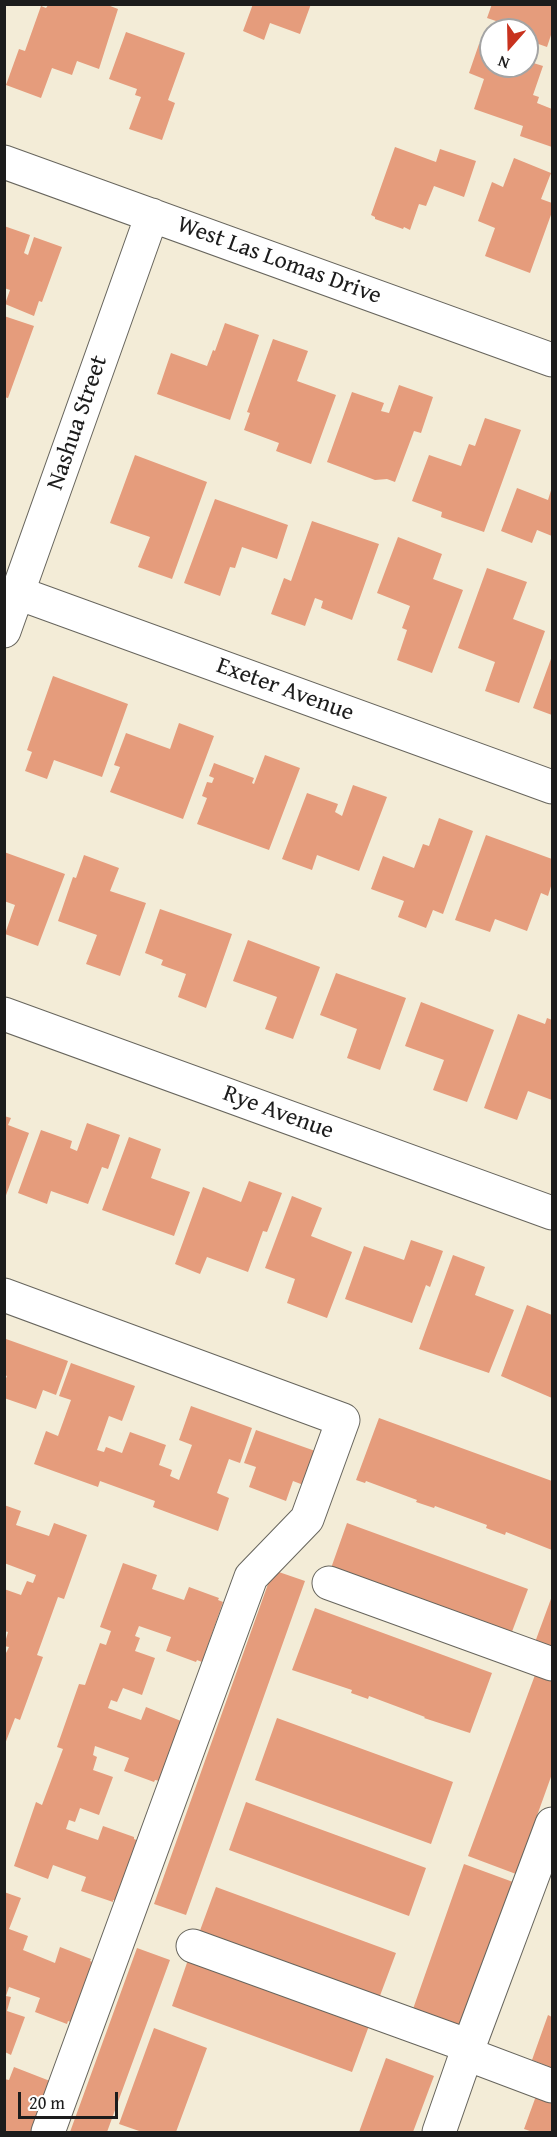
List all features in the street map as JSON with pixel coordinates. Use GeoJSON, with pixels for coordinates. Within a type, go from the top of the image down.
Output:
{"type":"FeatureCollection","features":[{"type":"Feature","properties":{"kind":"street","name":"West Las Lomas Drive"},"geometry":{"type":"LineString","coordinates":[[4,162],[552,360]]}},
{"type":"Feature","properties":{"kind":"street","name":"Nashua Street"},"geometry":{"type":"LineString","coordinates":[[4,631],[152,215]]}},
{"type":"Feature","properties":{"kind":"street","name":"Exeter Avenue"},"geometry":{"type":"LineString","coordinates":[[18,593],[552,787]]}},
{"type":"Feature","properties":{"kind":"street","name":"Rye Avenue"},"geometry":{"type":"LineString","coordinates":[[4,1014],[552,1213]]}},
{"type":"Feature","properties":{"kind":"street"},"geometry":{"type":"LineString","coordinates":[[4,1295],[343,1420],[307,1519],[251,1577],[48,2133]]}},
{"type":"Feature","properties":{"kind":"street"},"geometry":{"type":"LineString","coordinates":[[329,1584],[552,1665]]}},
{"type":"Feature","properties":{"kind":"street"},"geometry":{"type":"LineString","coordinates":[[439,2133],[552,1824]]}},
{"type":"Feature","properties":{"kind":"street"},"geometry":{"type":"LineString","coordinates":[[193,1946],[468,2050],[552,2086]]}},
{"type":"Feature","properties":{"kind":"building"},"geometry":{"type":"Polygon","coordinates":[[[49,4],[105,4],[118,9],[99,69],[77,61],[72,75],[52,68],[41,98],[6,85],[19,49],[25,51],[41,6],[46,8],[49,4]]]}},
{"type":"Feature","properties":{"kind":"building"},"geometry":{"type":"Polygon","coordinates":[[[253,4],[311,4],[300,34],[270,23],[264,40],[243,31],[253,4]]]}},
{"type":"Feature","properties":{"kind":"building"},"geometry":{"type":"Polygon","coordinates":[[[492,4],[552,4],[552,32],[547,47],[539,44],[539,18],[487,18],[492,4]]]}},
{"type":"Feature","properties":{"kind":"building"},"geometry":{"type":"Polygon","coordinates":[[[126,32],[185,53],[168,100],[175,103],[162,140],[129,129],[141,97],[135,95],[137,89],[109,79],[126,32]]]}},
{"type":"Feature","properties":{"kind":"building"},"geometry":{"type":"Polygon","coordinates":[[[479,44],[479,77],[469,73],[479,44]]]}},
{"type":"Feature","properties":{"kind":"building"},"geometry":{"type":"Polygon","coordinates":[[[539,65],[543,66],[539,78],[539,65]]]}},
{"type":"Feature","properties":{"kind":"building"},"geometry":{"type":"Polygon","coordinates":[[[482,78],[539,78],[533,95],[539,97],[537,103],[552,109],[552,147],[520,136],[523,126],[474,109],[484,79],[482,78]]]}},
{"type":"Feature","properties":{"kind":"building"},"geometry":{"type":"Polygon","coordinates":[[[395,147],[436,162],[440,149],[476,161],[464,197],[434,186],[426,206],[419,204],[410,230],[375,219],[371,215],[395,147]]]}},
{"type":"Feature","properties":{"kind":"building"},"geometry":{"type":"Polygon","coordinates":[[[514,158],[551,173],[541,199],[552,203],[552,212],[530,273],[485,256],[495,228],[478,221],[492,182],[503,187],[514,158]]]}},
{"type":"Feature","properties":{"kind":"building"},"geometry":{"type":"Polygon","coordinates":[[[4,226],[30,235],[24,253],[28,255],[34,237],[62,247],[42,302],[39,301],[34,316],[5,304],[10,290],[4,288],[4,226]]]}},
{"type":"Feature","properties":{"kind":"building"},"geometry":{"type":"Polygon","coordinates":[[[4,316],[34,326],[8,398],[4,397],[4,316]]]}},
{"type":"Feature","properties":{"kind":"building"},"geometry":{"type":"Polygon","coordinates":[[[225,323],[259,335],[230,420],[157,394],[171,353],[207,366],[225,323]]]}},
{"type":"Feature","properties":{"kind":"building"},"geometry":{"type":"Polygon","coordinates":[[[273,339],[308,351],[297,381],[336,395],[311,464],[276,451],[279,443],[244,430],[250,413],[247,412],[273,339]]]}},
{"type":"Feature","properties":{"kind":"building"},"geometry":{"type":"Polygon","coordinates":[[[399,385],[433,397],[421,433],[414,431],[395,482],[387,479],[375,480],[327,462],[352,392],[384,403],[381,411],[389,413],[399,385]]]}},
{"type":"Feature","properties":{"kind":"building"},"geometry":{"type":"Polygon","coordinates":[[[485,418],[521,430],[484,532],[441,517],[442,512],[412,501],[429,455],[461,466],[469,444],[475,446],[485,418]]]}},
{"type":"Feature","properties":{"kind":"building"},"geometry":{"type":"Polygon","coordinates":[[[135,455],[207,482],[172,579],[138,567],[150,537],[110,523],[135,455]]]}},
{"type":"Feature","properties":{"kind":"building"},"geometry":{"type":"Polygon","coordinates":[[[552,487],[552,536],[537,530],[532,543],[501,531],[517,488],[548,500],[552,487]]]}},
{"type":"Feature","properties":{"kind":"building"},"geometry":{"type":"Polygon","coordinates":[[[215,499],[288,525],[277,559],[242,547],[235,568],[230,567],[220,596],[184,583],[215,499]]]}},
{"type":"Feature","properties":{"kind":"building"},"geometry":{"type":"Polygon","coordinates":[[[312,521],[379,544],[352,620],[321,608],[323,601],[315,598],[305,626],[271,614],[284,578],[291,581],[312,521]]]}},
{"type":"Feature","properties":{"kind":"building"},"geometry":{"type":"Polygon","coordinates":[[[398,537],[442,554],[433,579],[463,590],[432,673],[397,660],[407,630],[402,628],[410,606],[377,593],[398,537]]]}},
{"type":"Feature","properties":{"kind":"building"},"geometry":{"type":"Polygon","coordinates":[[[487,568],[527,582],[513,619],[545,631],[519,703],[485,691],[495,662],[458,648],[487,568]]]}},
{"type":"Feature","properties":{"kind":"building"},"geometry":{"type":"Polygon","coordinates":[[[552,656],[552,715],[533,708],[552,656]]]}},
{"type":"Feature","properties":{"kind":"building"},"geometry":{"type":"Polygon","coordinates":[[[53,676],[128,704],[102,777],[54,760],[47,779],[25,771],[32,752],[27,750],[53,676]]]}},
{"type":"Feature","properties":{"kind":"building"},"geometry":{"type":"Polygon","coordinates":[[[179,723],[214,736],[183,819],[110,792],[120,767],[114,765],[126,733],[170,749],[179,723]]]}},
{"type":"Feature","properties":{"kind":"building"},"geometry":{"type":"Polygon","coordinates":[[[265,755],[300,768],[269,850],[197,824],[207,798],[202,796],[207,782],[212,783],[214,778],[209,776],[214,763],[254,778],[252,783],[254,784],[265,755]]]}},
{"type":"Feature","properties":{"kind":"building"},"geometry":{"type":"Polygon","coordinates":[[[353,785],[387,797],[359,871],[317,855],[312,870],[282,859],[307,793],[338,804],[335,812],[342,816],[353,785]]]}},
{"type":"Feature","properties":{"kind":"building"},"geometry":{"type":"Polygon","coordinates":[[[439,818],[473,831],[443,914],[433,910],[426,928],[398,917],[404,901],[371,889],[383,856],[414,868],[423,844],[429,846],[439,818]]]}},
{"type":"Feature","properties":{"kind":"building"},"geometry":{"type":"Polygon","coordinates":[[[486,835],[552,859],[552,883],[548,896],[541,893],[527,931],[495,919],[490,932],[455,920],[486,835]]]}},
{"type":"Feature","properties":{"kind":"building"},"geometry":{"type":"Polygon","coordinates":[[[4,852],[65,874],[38,946],[5,934],[15,905],[4,901],[4,852]]]}},
{"type":"Feature","properties":{"kind":"building"},"geometry":{"type":"Polygon","coordinates":[[[84,855],[119,868],[110,891],[146,903],[120,976],[86,964],[97,935],[58,921],[73,877],[76,878],[84,855]]]}},
{"type":"Feature","properties":{"kind":"building"},"geometry":{"type":"Polygon","coordinates":[[[160,909],[232,934],[206,1008],[178,997],[186,974],[161,965],[163,960],[145,953],[160,909]]]}},
{"type":"Feature","properties":{"kind":"building"},"geometry":{"type":"Polygon","coordinates":[[[248,940],[320,967],[293,1039],[265,1029],[277,997],[233,981],[248,940]]]}},
{"type":"Feature","properties":{"kind":"building"},"geometry":{"type":"Polygon","coordinates":[[[336,973],[406,998],[380,1070],[347,1058],[357,1029],[320,1015],[336,973]]]}},
{"type":"Feature","properties":{"kind":"building"},"geometry":{"type":"Polygon","coordinates":[[[421,1002],[494,1030],[467,1102],[433,1090],[444,1060],[405,1046],[421,1002]]]}},
{"type":"Feature","properties":{"kind":"building"},"geometry":{"type":"Polygon","coordinates":[[[518,1014],[545,1024],[547,1018],[552,1020],[552,1100],[528,1091],[517,1120],[484,1108],[518,1014]]]}},
{"type":"Feature","properties":{"kind":"building"},"geometry":{"type":"Polygon","coordinates":[[[4,1116],[11,1118],[8,1125],[29,1133],[5,1198],[4,1116]]]}},
{"type":"Feature","properties":{"kind":"building"},"geometry":{"type":"Polygon","coordinates":[[[87,1123],[120,1135],[108,1169],[102,1167],[88,1204],[51,1191],[47,1204],[18,1193],[41,1130],[72,1141],[70,1148],[77,1151],[87,1123]]]}},
{"type":"Feature","properties":{"kind":"building"},"geometry":{"type":"Polygon","coordinates":[[[129,1137],[161,1149],[151,1178],[190,1192],[174,1236],[102,1210],[129,1137]]]}},
{"type":"Feature","properties":{"kind":"building"},"geometry":{"type":"Polygon","coordinates":[[[249,1181],[282,1193],[267,1232],[263,1231],[248,1272],[207,1257],[200,1274],[175,1264],[203,1187],[241,1202],[249,1181]]]}},
{"type":"Feature","properties":{"kind":"building"},"geometry":{"type":"Polygon","coordinates":[[[292,1196],[322,1208],[311,1236],[352,1252],[327,1318],[287,1303],[295,1279],[265,1268],[292,1196]]]}},
{"type":"Feature","properties":{"kind":"building"},"geometry":{"type":"Polygon","coordinates":[[[411,1240],[443,1251],[430,1287],[426,1285],[412,1323],[345,1299],[364,1246],[404,1260],[411,1240]]]}},
{"type":"Feature","properties":{"kind":"building"},"geometry":{"type":"Polygon","coordinates":[[[453,1255],[485,1267],[475,1295],[514,1310],[489,1373],[419,1349],[453,1255]]]}},
{"type":"Feature","properties":{"kind":"building"},"geometry":{"type":"Polygon","coordinates":[[[527,1305],[552,1315],[552,1398],[501,1376],[527,1305]]]}},
{"type":"Feature","properties":{"kind":"building"},"geometry":{"type":"Polygon","coordinates":[[[6,1339],[68,1361],[56,1395],[43,1390],[36,1409],[4,1398],[4,1383],[7,1376],[4,1375],[6,1339]]]}},
{"type":"Feature","properties":{"kind":"building"},"geometry":{"type":"Polygon","coordinates":[[[71,1363],[135,1386],[122,1421],[109,1416],[97,1450],[104,1452],[106,1447],[122,1453],[130,1432],[166,1445],[159,1465],[172,1470],[170,1476],[179,1480],[192,1445],[179,1440],[191,1406],[252,1428],[240,1463],[229,1459],[217,1493],[229,1498],[218,1531],[153,1507],[155,1501],[100,1481],[98,1487],[34,1464],[46,1431],[58,1436],[71,1400],[59,1396],[71,1363]]]}},
{"type":"Feature","properties":{"kind":"building"},"geometry":{"type":"Polygon","coordinates":[[[379,1418],[552,1481],[552,1550],[506,1532],[505,1535],[486,1528],[487,1525],[435,1506],[434,1508],[416,1502],[417,1500],[366,1481],[365,1483],[356,1480],[379,1418]]]}},
{"type":"Feature","properties":{"kind":"building"},"geometry":{"type":"Polygon","coordinates":[[[256,1430],[318,1452],[306,1486],[293,1481],[286,1501],[249,1487],[256,1467],[244,1463],[256,1430]]]}},
{"type":"Feature","properties":{"kind":"building"},"geometry":{"type":"Polygon","coordinates":[[[4,1505],[21,1511],[16,1525],[49,1536],[54,1523],[87,1535],[64,1599],[58,1597],[37,1655],[43,1657],[20,1720],[15,1718],[5,1744],[4,1657],[9,1647],[4,1646],[8,1632],[4,1631],[4,1589],[21,1595],[27,1581],[33,1583],[36,1575],[4,1563],[4,1505]]]}},
{"type":"Feature","properties":{"kind":"building"},"geometry":{"type":"Polygon","coordinates":[[[347,1523],[528,1589],[510,1637],[330,1571],[347,1523]]]}},
{"type":"Feature","properties":{"kind":"building"},"geometry":{"type":"Polygon","coordinates":[[[123,1563],[157,1575],[152,1589],[184,1600],[189,1587],[219,1598],[218,1600],[223,1602],[202,1662],[166,1651],[171,1637],[139,1626],[135,1636],[140,1638],[135,1651],[155,1658],[142,1695],[123,1688],[117,1702],[111,1700],[108,1708],[141,1720],[146,1707],[181,1721],[160,1781],[155,1780],[154,1782],[124,1771],[129,1758],[95,1746],[93,1755],[97,1757],[93,1770],[113,1777],[99,1815],[80,1808],[75,1822],[69,1820],[66,1829],[98,1840],[103,1826],[139,1841],[118,1901],[113,1900],[113,1902],[81,1891],[86,1877],[53,1865],[48,1879],[14,1866],[36,1802],[42,1805],[63,1749],[57,1747],[79,1684],[85,1685],[100,1643],[106,1645],[111,1631],[100,1627],[123,1563]]]}},
{"type":"Feature","properties":{"kind":"building"},"geometry":{"type":"Polygon","coordinates":[[[273,1570],[305,1581],[186,1915],[154,1904],[273,1570]]]}},
{"type":"Feature","properties":{"kind":"building"},"geometry":{"type":"Polygon","coordinates":[[[552,1596],[552,1652],[534,1645],[552,1596]]]}},
{"type":"Feature","properties":{"kind":"building"},"geometry":{"type":"Polygon","coordinates":[[[315,1608],[492,1673],[470,1733],[369,1696],[368,1699],[351,1693],[352,1690],[292,1670],[315,1608]]]}},
{"type":"Feature","properties":{"kind":"building"},"geometry":{"type":"Polygon","coordinates":[[[535,1675],[552,1681],[552,1774],[516,1874],[468,1856],[535,1675]]]}},
{"type":"Feature","properties":{"kind":"building"},"geometry":{"type":"Polygon","coordinates":[[[277,1718],[453,1782],[431,1844],[255,1780],[277,1718]]]}},
{"type":"Feature","properties":{"kind":"building"},"geometry":{"type":"Polygon","coordinates":[[[246,1802],[426,1868],[409,1916],[229,1850],[246,1802]]]}},
{"type":"Feature","properties":{"kind":"building"},"geometry":{"type":"Polygon","coordinates":[[[464,1864],[513,1882],[461,2025],[413,2009],[464,1864]]]}},
{"type":"Feature","properties":{"kind":"building"},"geometry":{"type":"Polygon","coordinates":[[[216,1887],[396,1953],[378,2001],[198,1936],[216,1887]]]}},
{"type":"Feature","properties":{"kind":"building"},"geometry":{"type":"Polygon","coordinates":[[[4,1892],[21,1898],[9,1929],[28,1936],[23,1950],[55,1963],[60,1947],[91,1959],[90,1961],[95,1963],[73,2023],[68,2021],[67,2024],[35,2012],[40,1998],[9,1987],[6,1996],[11,1997],[7,2011],[25,2017],[11,2055],[5,2052],[4,1892]]]}},
{"type":"Feature","properties":{"kind":"building"},"geometry":{"type":"Polygon","coordinates":[[[137,1948],[170,1960],[107,2132],[70,2132],[137,1948]]]}},
{"type":"Feature","properties":{"kind":"building"},"geometry":{"type":"Polygon","coordinates":[[[189,1957],[370,2023],[352,2072],[172,2006],[189,1957]]]}},
{"type":"Feature","properties":{"kind":"building"},"geometry":{"type":"Polygon","coordinates":[[[548,2015],[552,2017],[552,2068],[532,2060],[548,2015]]]}},
{"type":"Feature","properties":{"kind":"building"},"geometry":{"type":"Polygon","coordinates":[[[154,2028],[207,2048],[176,2132],[142,2132],[119,2124],[154,2028]]]}},
{"type":"Feature","properties":{"kind":"building"},"geometry":{"type":"Polygon","coordinates":[[[386,2058],[434,2076],[413,2132],[359,2132],[386,2058]]]}},
{"type":"Feature","properties":{"kind":"building"},"geometry":{"type":"Polygon","coordinates":[[[14,2067],[50,2081],[31,2132],[4,2132],[4,2079],[9,2080],[14,2067]]]}},
{"type":"Feature","properties":{"kind":"building"},"geometry":{"type":"Polygon","coordinates":[[[536,2096],[552,2102],[552,2132],[533,2132],[524,2129],[536,2096]]]}}]}
